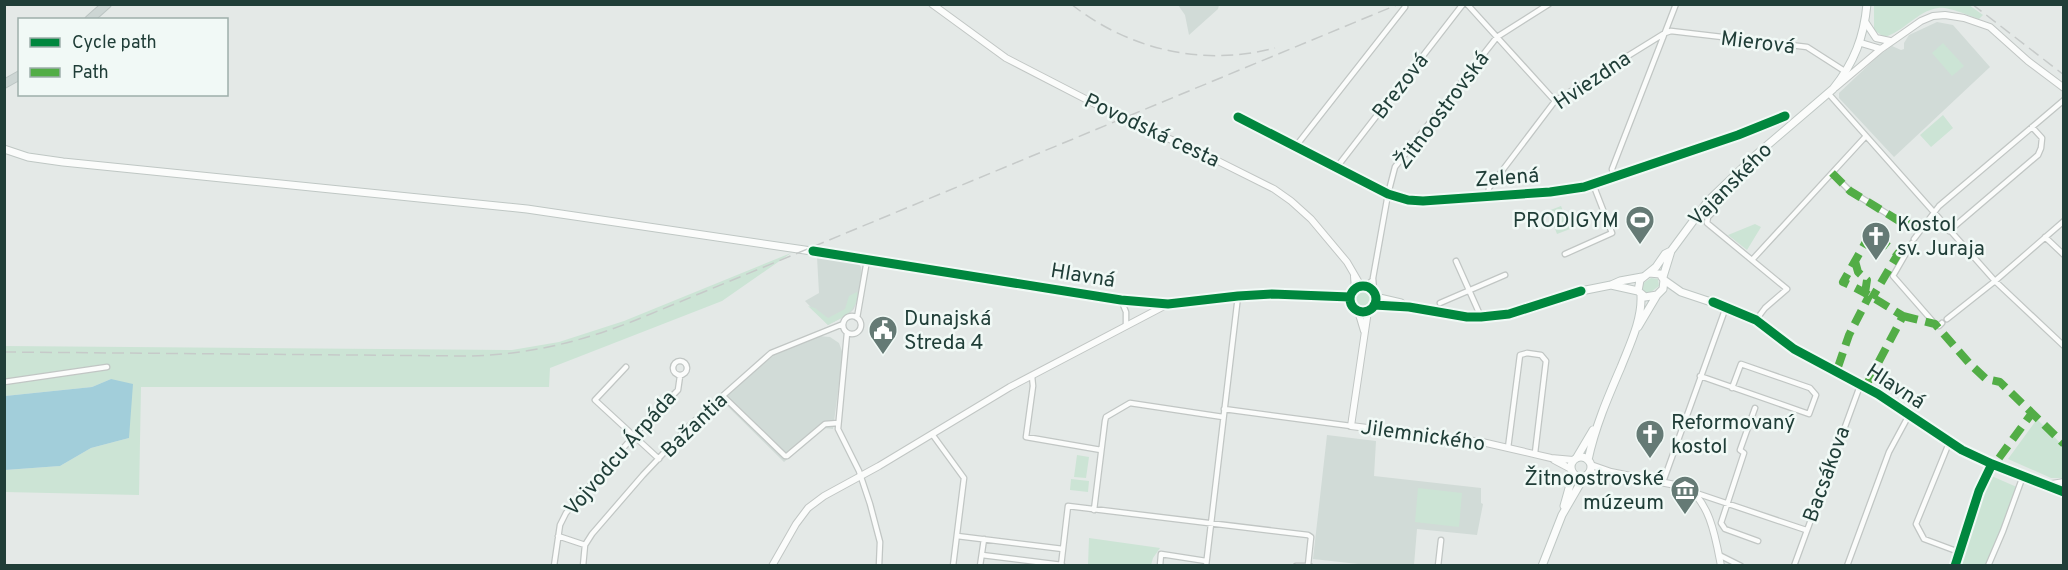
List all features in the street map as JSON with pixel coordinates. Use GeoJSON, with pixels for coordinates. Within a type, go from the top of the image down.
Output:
{"type":"FeatureCollection","features":[{"type":"Feature","properties":{"kind":"main road"},"geometry":{"type":"LineString","coordinates":[[91,18],[107,4]]}},
{"type":"Feature","properties":{"kind":"main road","name":"Vajanského"},"geometry":{"type":"LineString","coordinates":[[1671,251],[1708,201],[1756,155],[1831,91],[1846,72],[1861,43],[1866,23],[1867,4]]}},
{"type":"Feature","properties":{"kind":"main road"},"geometry":{"type":"LineString","coordinates":[[4,84],[18,76]]}},
{"type":"Feature","properties":{"kind":"main road","name":"Hlavná"},"geometry":{"type":"LineString","coordinates":[[4,149],[28,157],[63,162],[527,209],[1121,300],[1168,304],[1238,296],[1294,294],[1350,297]]}},
{"type":"Feature","properties":{"kind":"main road"},"geometry":{"type":"LineString","coordinates":[[1636,329],[1641,305],[1638,285],[1665,254],[1671,251]]}},
{"type":"Feature","properties":{"kind":"main road"},"geometry":{"type":"LineString","coordinates":[[1542,566],[1562,515],[1575,459],[1599,420],[1636,329],[1663,289],[1663,278],[1671,251]]}},
{"type":"Feature","properties":{"kind":"main road"},"geometry":{"type":"LineString","coordinates":[[1374,298],[1368,311],[1358,311],[1351,306],[1350,297],[1360,287],[1374,298],[1409,307],[1467,317],[1509,314],[1581,291],[1656,273],[1681,292]]}},
{"type":"Feature","properties":{"kind":"main road"},"geometry":{"type":"LineString","coordinates":[[1611,285],[1649,297],[1681,292]]}},
{"type":"Feature","properties":{"kind":"main road","name":"Hlavná"},"geometry":{"type":"LineString","coordinates":[[1681,292],[1726,306],[1756,320],[1794,349],[1860,383],[1949,443],[1992,464],[2064,492]]}},
{"type":"Feature","properties":{"kind":"main road"},"geometry":{"type":"LineString","coordinates":[[1562,515],[1586,476],[1599,420]]}},
{"type":"Feature","properties":{"kind":"main road"},"geometry":{"type":"LineString","coordinates":[[1575,459],[1584,457],[1590,462]]}},
{"type":"Feature","properties":{"kind":"main road"},"geometry":{"type":"LineString","coordinates":[[1572,472],[1586,476]]}},
{"type":"Feature","properties":{"kind":"street","name":"Povodská cesta"},"geometry":{"type":"LineString","coordinates":[[932,4],[1006,58],[1130,122],[1212,157],[1274,189],[1311,219],[1347,262],[1360,287]]}},
{"type":"Feature","properties":{"kind":"street"},"geometry":{"type":"LineString","coordinates":[[1465,4],[1555,101]]}},
{"type":"Feature","properties":{"kind":"street","name":"Brezová"},"geometry":{"type":"LineString","coordinates":[[1337,167],[1465,4]]}},
{"type":"Feature","properties":{"kind":"street","name":"Žitnoostrovská"},"geometry":{"type":"LineString","coordinates":[[1374,298],[1373,280],[1388,194],[1395,168],[1497,37],[1549,4]]}},
{"type":"Feature","properties":{"kind":"street"},"geometry":{"type":"LineString","coordinates":[[1614,178],[1612,169],[1676,4]]}},
{"type":"Feature","properties":{"kind":"street"},"geometry":{"type":"LineString","coordinates":[[1296,146],[1405,7]]}},
{"type":"Feature","properties":{"kind":"street"},"geometry":{"type":"LineString","coordinates":[[2064,87],[2028,61],[1990,27],[1964,18],[1933,16],[1921,21],[1891,41],[1831,91],[1866,136],[1948,231],[1995,281],[2064,346]]}},
{"type":"Feature","properties":{"kind":"street"},"geometry":{"type":"LineString","coordinates":[[1866,23],[1876,38],[1891,41]]}},
{"type":"Feature","properties":{"kind":"street","name":"Mierová"},"geometry":{"type":"LineString","coordinates":[[1665,33],[1671,31],[1807,47],[1846,72]]}},
{"type":"Feature","properties":{"kind":"street","name":"Hviezdna"},"geometry":{"type":"LineString","coordinates":[[1488,197],[1489,188],[1555,101],[1665,33]]}},
{"type":"Feature","properties":{"kind":"street"},"geometry":{"type":"LineString","coordinates":[[1861,43],[1881,49]]}},
{"type":"Feature","properties":{"kind":"street"},"geometry":{"type":"LineString","coordinates":[[2064,100],[1933,213],[1913,241],[1893,276],[1939,326],[2064,221]]}},
{"type":"Feature","properties":{"kind":"street","name":"Zelená"},"geometry":{"type":"LineString","coordinates":[[1238,117],[1388,194],[1408,200],[1550,192],[1593,184],[1738,135],[1785,116]]}},
{"type":"Feature","properties":{"kind":"street"},"geometry":{"type":"LineString","coordinates":[[1948,231],[2038,155],[2042,138],[2032,127]]}},
{"type":"Feature","properties":{"kind":"street"},"geometry":{"type":"LineString","coordinates":[[1752,260],[1866,136]]}},
{"type":"Feature","properties":{"kind":"street"},"geometry":{"type":"LineString","coordinates":[[1832,173],[1850,191],[1909,227],[1911,224],[1921,230]]}},
{"type":"Feature","properties":{"kind":"street"},"geometry":{"type":"LineString","coordinates":[[1565,254],[1612,232],[1593,184]]}},
{"type":"Feature","properties":{"kind":"street"},"geometry":{"type":"LineString","coordinates":[[1708,201],[1716,209],[1708,217],[1707,223],[1787,289],[1756,320]]}},
{"type":"Feature","properties":{"kind":"street"},"geometry":{"type":"LineString","coordinates":[[2045,237],[2064,255]]}},
{"type":"Feature","properties":{"kind":"street"},"geometry":{"type":"LineString","coordinates":[[847,333],[854,334],[861,326],[857,318],[867,260]]}},
{"type":"Feature","properties":{"kind":"street"},"geometry":{"type":"LineString","coordinates":[[1456,261],[1481,317]]}},
{"type":"Feature","properties":{"kind":"street"},"geometry":{"type":"LineString","coordinates":[[1440,303],[1505,275]]}},
{"type":"Feature","properties":{"kind":"street"},"geometry":{"type":"LineString","coordinates":[[1360,287],[1373,280]]}},
{"type":"Feature","properties":{"kind":"street"},"geometry":{"type":"LineString","coordinates":[[1160,566],[1161,554],[1206,563],[1238,296]]}},
{"type":"Feature","properties":{"kind":"street"},"geometry":{"type":"LineString","coordinates":[[1121,300],[1126,312],[1126,326]]}},
{"type":"Feature","properties":{"kind":"street"},"geometry":{"type":"LineString","coordinates":[[772,566],[785,540],[808,508],[835,489],[1032,376],[1168,304]]}},
{"type":"Feature","properties":{"kind":"street"},"geometry":{"type":"LineString","coordinates":[[1663,482],[1726,306]]}},
{"type":"Feature","properties":{"kind":"street","name":"Jilemnického"},"geometry":{"type":"LineString","coordinates":[[1358,311],[1364,332]]}},
{"type":"Feature","properties":{"kind":"street","name":"Jilemnického"},"geometry":{"type":"LineString","coordinates":[[1368,311],[1352,426],[1446,437],[1551,458],[1575,459]]}},
{"type":"Feature","properties":{"kind":"street"},"geometry":{"type":"LineString","coordinates":[[857,318],[848,317],[843,324],[847,333],[838,423],[842,439],[861,476],[877,528],[880,542],[879,566]]}},
{"type":"Feature","properties":{"kind":"street","name":"Bažantia"},"geometry":{"type":"LineString","coordinates":[[585,545],[596,529],[692,423],[771,353],[843,324]]}},
{"type":"Feature","properties":{"kind":"street"},"geometry":{"type":"LineString","coordinates":[[1508,448],[1520,355],[1527,352],[1541,355],[1546,361],[1535,453]]}},
{"type":"Feature","properties":{"kind":"street"},"geometry":{"type":"LineString","coordinates":[[1700,376],[1732,388],[1809,414],[1816,395],[1810,388],[1741,364],[1732,388]]}},
{"type":"Feature","properties":{"kind":"street"},"geometry":{"type":"LineString","coordinates":[[4,382],[107,367]]}},
{"type":"Feature","properties":{"kind":"street"},"geometry":{"type":"LineString","coordinates":[[626,367],[595,400],[658,459]]}},
{"type":"Feature","properties":{"kind":"street","name":"Vojvodcu Árpáda"},"geometry":{"type":"LineString","coordinates":[[554,566],[560,525],[566,513],[678,390],[680,376]]}},
{"type":"Feature","properties":{"kind":"street"},"geometry":{"type":"LineString","coordinates":[[1032,376],[1033,386],[1026,437],[1101,450]]}},
{"type":"Feature","properties":{"kind":"street","name":"Bacsákova"},"geometry":{"type":"LineString","coordinates":[[1794,566],[1860,383]]}},
{"type":"Feature","properties":{"kind":"street"},"geometry":{"type":"LineString","coordinates":[[723,396],[785,456],[825,424],[838,423]]}},
{"type":"Feature","properties":{"kind":"street"},"geometry":{"type":"LineString","coordinates":[[1094,510],[1106,417],[1130,403],[1223,417]]}},
{"type":"Feature","properties":{"kind":"street"},"geometry":{"type":"LineString","coordinates":[[1755,408],[1740,450],[1744,453],[1721,521],[1723,527],[1758,541]]}},
{"type":"Feature","properties":{"kind":"street"},"geometry":{"type":"LineString","coordinates":[[1224,409],[1352,426]]}},
{"type":"Feature","properties":{"kind":"street"},"geometry":{"type":"LineString","coordinates":[[1846,566],[1888,452],[1909,415]]}},
{"type":"Feature","properties":{"kind":"street"},"geometry":{"type":"LineString","coordinates":[[932,434],[964,478],[953,566]]}},
{"type":"Feature","properties":{"kind":"street"},"geometry":{"type":"LineString","coordinates":[[1949,443],[1917,518],[1917,527],[1924,539],[1959,552]]}},
{"type":"Feature","properties":{"kind":"street","name":"Jilemnického"},"geometry":{"type":"LineString","coordinates":[[1551,458],[1572,472]]}},
{"type":"Feature","properties":{"kind":"street"},"geometry":{"type":"LineString","coordinates":[[1590,462],[1611,472],[1663,482],[1806,530]]}},
{"type":"Feature","properties":{"kind":"street"},"geometry":{"type":"LineString","coordinates":[[1955,566],[1979,491],[1992,464]]}},
{"type":"Feature","properties":{"kind":"street"},"geometry":{"type":"LineString","coordinates":[[1586,476],[1611,472]]}},
{"type":"Feature","properties":{"kind":"street"},"geometry":{"type":"LineString","coordinates":[[1988,566],[2023,476]]}},
{"type":"Feature","properties":{"kind":"street"},"geometry":{"type":"LineString","coordinates":[[2044,485],[2064,482]]}},
{"type":"Feature","properties":{"kind":"street"},"geometry":{"type":"LineString","coordinates":[[1693,492],[1699,498],[1709,520],[1721,566]]}},
{"type":"Feature","properties":{"kind":"street"},"geometry":{"type":"LineString","coordinates":[[982,555],[1061,565],[1068,506],[1311,537],[1309,565],[1296,566]]}},
{"type":"Feature","properties":{"kind":"street"},"geometry":{"type":"LineString","coordinates":[[558,536],[585,545],[583,566]]}},
{"type":"Feature","properties":{"kind":"street"},"geometry":{"type":"LineString","coordinates":[[957,536],[1063,549]]}},
{"type":"Feature","properties":{"kind":"street"},"geometry":{"type":"LineString","coordinates":[[980,566],[981,539]]}},
{"type":"Feature","properties":{"kind":"street"},"geometry":{"type":"LineString","coordinates":[[1438,566],[1441,540]]}},
{"type":"Feature","properties":{"kind":"street"},"geometry":{"type":"LineString","coordinates":[[1719,555],[1741,566]]}},
{"type":"Feature","properties":{"kind":"shaded area"},"geometry":{"type":"Polygon","coordinates":[[[1178,5],[1219,5],[1218,9],[1189,35],[1185,15],[1178,5]]]}},
{"type":"Feature","properties":{"kind":"shaded area"},"geometry":{"type":"Polygon","coordinates":[[[1937,22],[1953,25],[1990,67],[1894,157],[1839,98],[1839,93],[1892,46],[1904,49],[1904,43],[1909,35],[1937,22]]]}},
{"type":"Feature","properties":{"kind":"shaded area"},"geometry":{"type":"Polygon","coordinates":[[[817,257],[857,262],[861,267],[859,294],[854,309],[828,325],[805,301],[819,293],[817,257]]]}},
{"type":"Feature","properties":{"kind":"shaded area"},"geometry":{"type":"Polygon","coordinates":[[[819,336],[830,337],[839,343],[843,354],[833,429],[824,428],[784,462],[718,397],[761,359],[819,336]]]}},
{"type":"Feature","properties":{"kind":"shaded area"},"geometry":{"type":"Polygon","coordinates":[[[1327,435],[1376,441],[1374,476],[1481,488],[1481,503],[1483,504],[1477,535],[1417,529],[1414,565],[1367,565],[1313,559],[1327,435]]]}},
{"type":"Feature","properties":{"kind":"green space"},"geometry":{"type":"Polygon","coordinates":[[[1874,5],[1969,5],[1983,15],[1979,19],[1953,10],[1938,8],[1924,13],[1898,31],[1884,37],[1874,30],[1874,5]]]}},
{"type":"Feature","properties":{"kind":"green space"},"geometry":{"type":"Polygon","coordinates":[[[1943,43],[1964,66],[1952,76],[1932,53],[1943,43]]]}},
{"type":"Feature","properties":{"kind":"green space"},"geometry":{"type":"Polygon","coordinates":[[[1943,115],[1953,128],[1931,147],[1920,135],[1943,115]]]}},
{"type":"Feature","properties":{"kind":"green space"},"geometry":{"type":"Polygon","coordinates":[[[1561,206],[1570,229],[1557,234],[1548,211],[1561,206]]]}},
{"type":"Feature","properties":{"kind":"green space"},"geometry":{"type":"Polygon","coordinates":[[[1755,224],[1761,227],[1747,250],[1728,235],[1755,224]]]}},
{"type":"Feature","properties":{"kind":"green space"},"geometry":{"type":"Polygon","coordinates":[[[791,253],[722,301],[550,368],[549,387],[141,387],[139,495],[5,492],[5,470],[60,466],[91,448],[129,438],[111,379],[92,387],[5,396],[5,346],[512,350],[559,342],[624,321],[791,253]]]}},
{"type":"Feature","properties":{"kind":"green space"},"geometry":{"type":"Polygon","coordinates":[[[1651,278],[1658,279],[1659,286],[1651,292],[1645,292],[1642,284],[1651,278]]]}},
{"type":"Feature","properties":{"kind":"green space"},"geometry":{"type":"Polygon","coordinates":[[[1362,289],[1369,292],[1372,299],[1369,306],[1362,309],[1355,306],[1352,299],[1355,292],[1362,289]]]}},
{"type":"Feature","properties":{"kind":"green space"},"geometry":{"type":"Polygon","coordinates":[[[857,292],[859,295],[851,311],[828,325],[808,306],[815,308],[828,318],[845,309],[849,296],[857,292]]]}},
{"type":"Feature","properties":{"kind":"green space"},"geometry":{"type":"Polygon","coordinates":[[[2037,419],[2063,446],[2063,478],[2051,478],[2008,459],[2037,419]]]}},
{"type":"Feature","properties":{"kind":"green space"},"geometry":{"type":"Polygon","coordinates":[[[1077,455],[1089,457],[1086,478],[1074,477],[1077,455]]]}},
{"type":"Feature","properties":{"kind":"green space"},"geometry":{"type":"Polygon","coordinates":[[[1987,474],[2019,488],[1988,565],[1955,566],[1987,474]]]}},
{"type":"Feature","properties":{"kind":"green space"},"geometry":{"type":"Polygon","coordinates":[[[1071,479],[1089,481],[1088,492],[1070,490],[1071,479]]]}},
{"type":"Feature","properties":{"kind":"green space"},"geometry":{"type":"Polygon","coordinates":[[[1418,488],[1462,493],[1459,527],[1415,522],[1418,488]]]}},
{"type":"Feature","properties":{"kind":"green space"},"geometry":{"type":"Polygon","coordinates":[[[1089,538],[1160,548],[1151,565],[1088,565],[1089,538]]]}},
{"type":"Feature","properties":{"kind":"water"},"geometry":{"type":"Polygon","coordinates":[[[111,379],[133,384],[129,438],[91,448],[60,466],[5,470],[5,396],[92,387],[111,379]]]}},
{"type":"Feature","properties":{"kind":"railway"},"geometry":{"type":"LineString","coordinates":[[1071,4],[1117,33],[1168,50],[1195,55],[1221,56],[1275,48]]}},
{"type":"Feature","properties":{"kind":"railway"},"geometry":{"type":"LineString","coordinates":[[4,352],[467,356],[511,353],[574,341],[636,320],[1399,4]]}},
{"type":"Feature","properties":{"kind":"railway"},"geometry":{"type":"LineString","coordinates":[[1972,4],[2064,75]]}},
{"type":"Feature","properties":{"kind":"marked path"},"geometry":{"type":"LineString","coordinates":[[1832,173],[1850,191],[1909,227],[1911,224],[1921,230]]}},
{"type":"Feature","properties":{"kind":"marked path"},"geometry":{"type":"LineString","coordinates":[[1868,382],[1903,316],[1843,282],[1871,233],[1898,254],[1872,298]]}},
{"type":"Feature","properties":{"kind":"marked path"},"geometry":{"type":"LineString","coordinates":[[1855,261],[1858,272],[1867,280],[1865,293]]}},
{"type":"Feature","properties":{"kind":"marked path"},"geometry":{"type":"LineString","coordinates":[[1838,367],[1849,335],[1869,296]]}},
{"type":"Feature","properties":{"kind":"marked path"},"geometry":{"type":"LineString","coordinates":[[1903,316],[1935,324],[1986,379],[2000,382],[2064,444]]}},
{"type":"Feature","properties":{"kind":"marked path"},"geometry":{"type":"LineString","coordinates":[[1999,458],[2032,413]]}},
{"type":"Feature","properties":{"kind":"cycle path"},"geometry":{"type":"LineString","coordinates":[[1238,117],[1388,194],[1408,200],[1423,201],[1550,192],[1584,187],[1738,135],[1785,116]]}},
{"type":"Feature","properties":{"kind":"cycle path"},"geometry":{"type":"LineString","coordinates":[[813,251],[1121,300],[1168,304],[1272,294],[1350,297]]}},
{"type":"Feature","properties":{"kind":"cycle path"},"geometry":{"type":"LineString","coordinates":[[1363,286],[1372,290],[1376,299],[1372,308],[1363,312],[1354,308],[1350,299],[1354,290],[1363,286]]}},
{"type":"Feature","properties":{"kind":"cycle path"},"geometry":{"type":"LineString","coordinates":[[1374,305],[1409,307],[1467,317],[1481,317],[1509,314],[1581,291]]}},
{"type":"Feature","properties":{"kind":"cycle path"},"geometry":{"type":"LineString","coordinates":[[1713,302],[1756,320],[1794,349],[1878,394],[1962,450],[2064,492]]}},
{"type":"Feature","properties":{"kind":"cycle path"},"geometry":{"type":"LineString","coordinates":[[1955,566],[1979,491],[1992,464]]}},
{"type":"Feature","properties":{"kind":"place","name":"PRODIGYM"},"geometry":{"type":"Point","coordinates":[1640,246]}},
{"type":"Feature","properties":{"kind":"place","name":"Kostol sv. Juraja"},"geometry":{"type":"Point","coordinates":[1876,262]}},
{"type":"Feature","properties":{"kind":"place","name":"Dunajská Streda 4"},"geometry":{"type":"Point","coordinates":[883,356]}},
{"type":"Feature","properties":{"kind":"place","name":"Reformovaný kostol"},"geometry":{"type":"Point","coordinates":[1650,460]}},
{"type":"Feature","properties":{"kind":"place","name":"Žitnoostrovské múzeum"},"geometry":{"type":"Point","coordinates":[1685,516]}}]}
